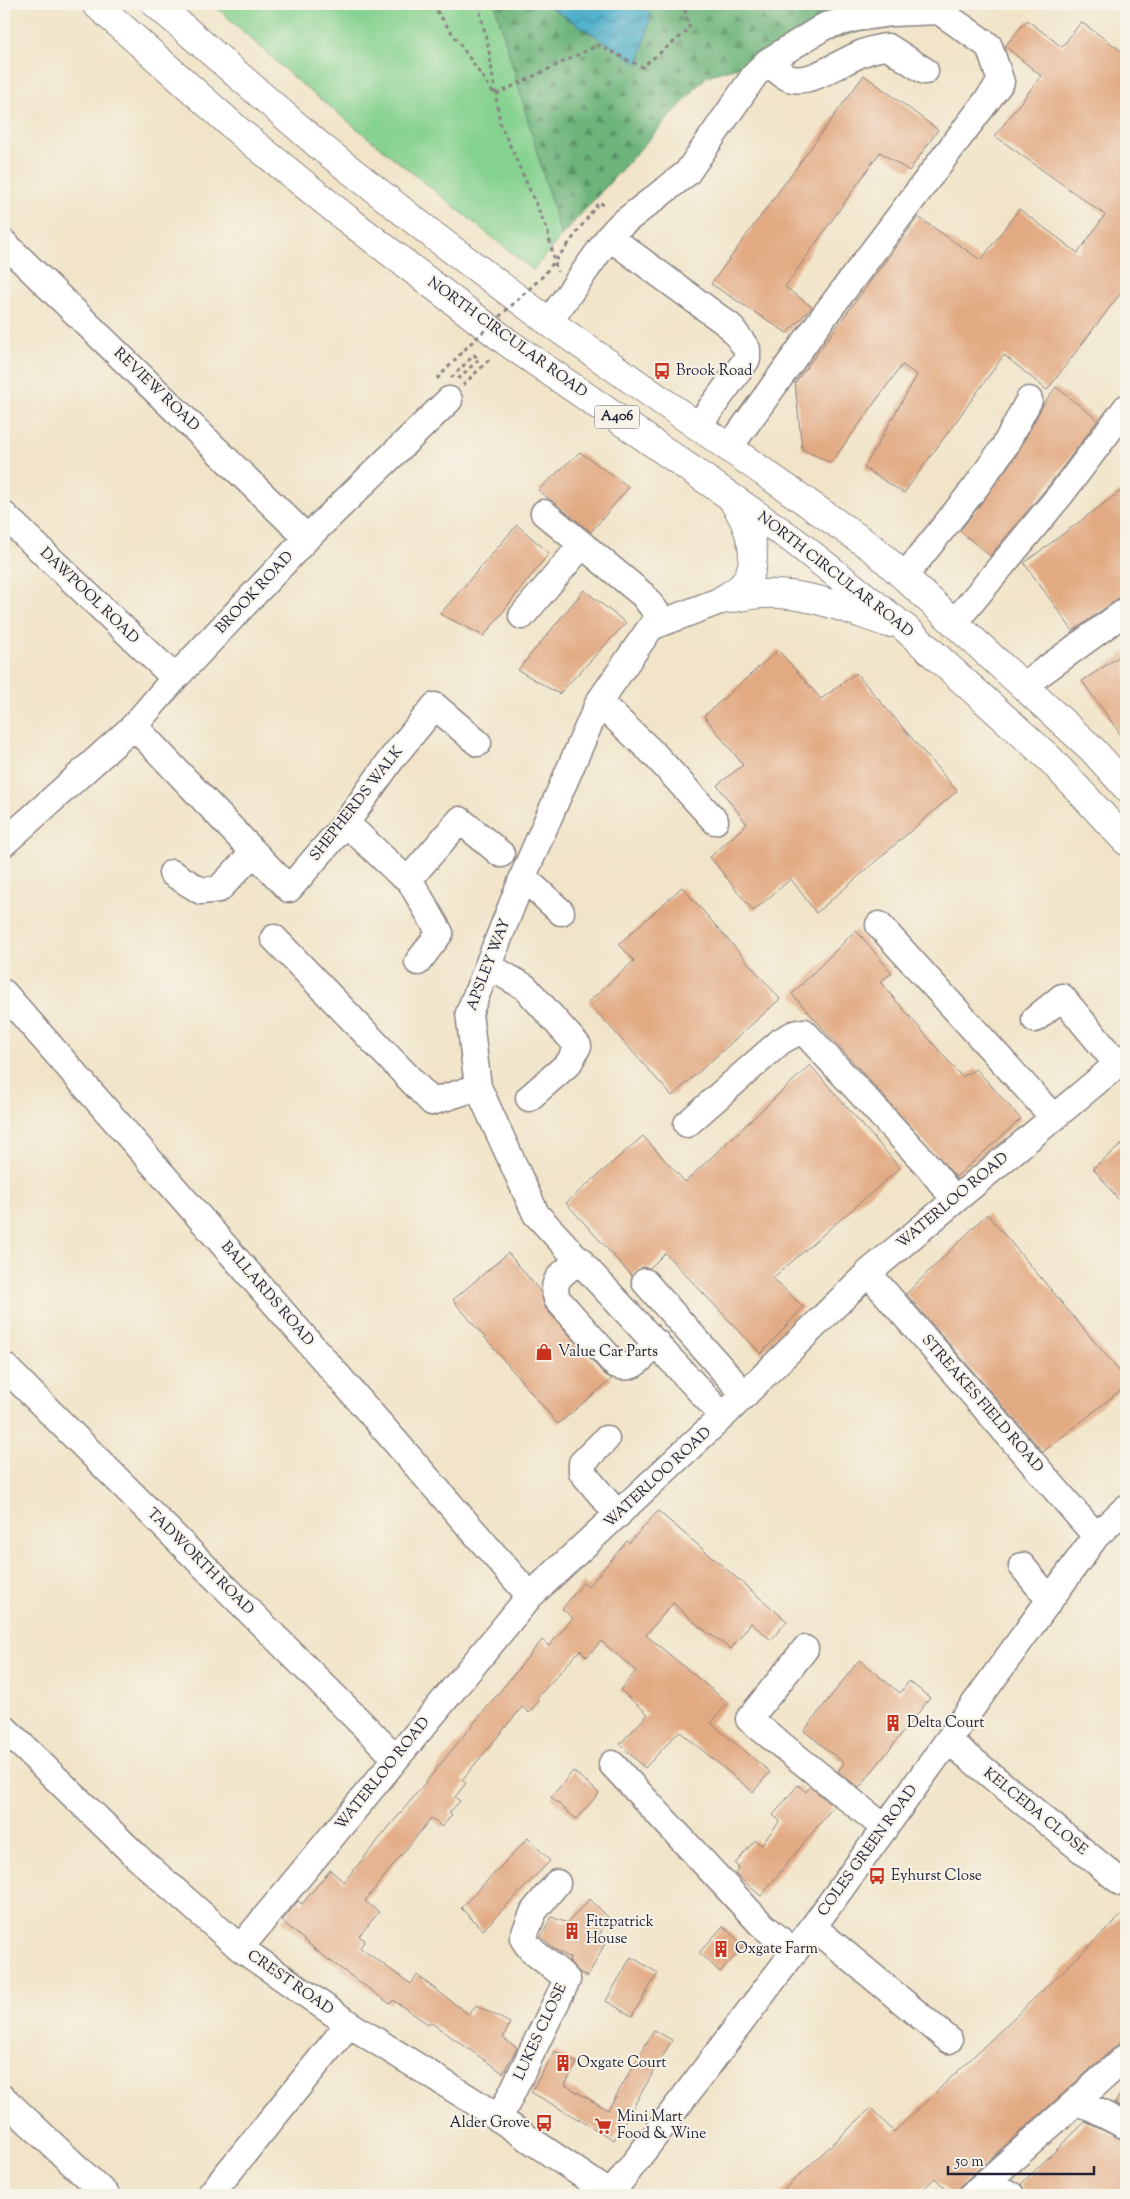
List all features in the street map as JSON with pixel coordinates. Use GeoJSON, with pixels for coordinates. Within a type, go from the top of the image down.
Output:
{"type":"FeatureCollection","features":[{"type":"Feature","properties":{"kind":"highway","name":"NORTH CIRCULAR ROAD"},"geometry":{"type":"LineString","coordinates":[[96,4],[242,134],[346,219],[507,342],[793,540],[905,628],[1050,758],[1126,841]]}},
{"type":"Feature","properties":{"kind":"highway","name":"A406"},"geometry":{"type":"LineString","coordinates":[[156,4],[321,147],[438,239],[549,322],[875,550],[1092,749],[1126,787]]}},
{"type":"Feature","properties":{"kind":"highway"},"geometry":{"type":"LineString","coordinates":[[722,600],[742,587],[750,573],[752,560],[750,532],[729,494]]}},
{"type":"Feature","properties":{"kind":"highway"},"geometry":{"type":"LineString","coordinates":[[722,600],[759,594],[786,594],[819,599],[905,628]]}},
{"type":"Feature","properties":{"kind":"street"},"geometry":{"type":"LineString","coordinates":[[549,322],[609,237],[619,226],[688,172],[754,76],[767,62],[825,26],[857,18],[892,13],[939,10],[989,46],[1001,82],[822,320],[729,448]]}},
{"type":"Feature","properties":{"kind":"street"},"geometry":{"type":"LineString","coordinates":[[767,62],[791,79],[804,80],[863,51],[888,47],[925,71]]}},
{"type":"Feature","properties":{"kind":"street"},"geometry":{"type":"LineString","coordinates":[[609,237],[730,326],[747,349],[747,359],[698,426]]}},
{"type":"Feature","properties":{"kind":"street","name":"REVIEW ROAD"},"geometry":{"type":"LineString","coordinates":[[4,243],[308,538]]}},
{"type":"Feature","properties":{"kind":"street","name":"BROOK ROAD"},"geometry":{"type":"LineString","coordinates":[[4,843],[134,726],[175,678],[308,538],[449,400]]}},
{"type":"Feature","properties":{"kind":"street"},"geometry":{"type":"LineString","coordinates":[[904,577],[998,456],[1029,400]]}},
{"type":"Feature","properties":{"kind":"street"},"geometry":{"type":"LineString","coordinates":[[954,623],[1061,494],[1126,408]]}},
{"type":"Feature","properties":{"kind":"street"},"geometry":{"type":"LineString","coordinates":[[544,513],[581,546],[643,595],[664,622]]}},
{"type":"Feature","properties":{"kind":"street","name":"DAWPOOL ROAD"},"geometry":{"type":"LineString","coordinates":[[4,515],[175,678]]}},
{"type":"Feature","properties":{"kind":"street"},"geometry":{"type":"LineString","coordinates":[[522,616],[581,546]]}},
{"type":"Feature","properties":{"kind":"street","name":"APSLEY WAY"},"geometry":{"type":"LineString","coordinates":[[722,600],[651,627],[599,702],[523,877],[469,1014],[478,1088],[536,1214],[724,1416]]}},
{"type":"Feature","properties":{"kind":"street"},"geometry":{"type":"LineString","coordinates":[[1023,686],[1126,611]]}},
{"type":"Feature","properties":{"kind":"street"},"geometry":{"type":"LineString","coordinates":[[599,702],[655,755],[715,821]]}},
{"type":"Feature","properties":{"kind":"street","name":"SHEPHERDS WALK"},"geometry":{"type":"LineString","coordinates":[[134,726],[288,889],[346,823],[393,757],[435,706],[478,743]]}},
{"type":"Feature","properties":{"kind":"street"},"geometry":{"type":"LineString","coordinates":[[409,879],[460,820],[501,854]]}},
{"type":"Feature","properties":{"kind":"street"},"geometry":{"type":"LineString","coordinates":[[346,823],[398,873],[409,879],[440,933],[418,962]]}},
{"type":"Feature","properties":{"kind":"street"},"geometry":{"type":"LineString","coordinates":[[172,873],[201,891],[218,889],[254,852]]}},
{"type":"Feature","properties":{"kind":"street"},"geometry":{"type":"LineString","coordinates":[[523,877],[561,912]]}},
{"type":"Feature","properties":{"kind":"street"},"geometry":{"type":"LineString","coordinates":[[879,924],[1054,1118]]}},
{"type":"Feature","properties":{"kind":"street"},"geometry":{"type":"LineString","coordinates":[[274,938],[432,1102],[478,1088]]}},
{"type":"Feature","properties":{"kind":"street"},"geometry":{"type":"LineString","coordinates":[[488,966],[525,987],[578,1046],[570,1063],[529,1098]]}},
{"type":"Feature","properties":{"kind":"street","name":"BALLARDS ROAD"},"geometry":{"type":"LineString","coordinates":[[4,993],[530,1596]]}},
{"type":"Feature","properties":{"kind":"street"},"geometry":{"type":"LineString","coordinates":[[1035,1019],[1062,997],[1122,1061]]}},
{"type":"Feature","properties":{"kind":"street"},"geometry":{"type":"LineString","coordinates":[[687,1124],[781,1041],[794,1034],[804,1032],[928,1166],[955,1200]]}},
{"type":"Feature","properties":{"kind":"street","name":"WATERLOO ROAD"},"geometry":{"type":"LineString","coordinates":[[240,1948],[530,1596],[724,1416],[868,1273],[1122,1061]]}},
{"type":"Feature","properties":{"kind":"street"},"geometry":{"type":"LineString","coordinates":[[580,1260],[555,1281],[554,1289],[557,1299],[615,1364],[623,1368],[633,1366],[657,1343]]}},
{"type":"Feature","properties":{"kind":"street","name":"STREAKES FIELD ROAD"},"geometry":{"type":"LineString","coordinates":[[868,1273],[1096,1536]]}},
{"type":"Feature","properties":{"kind":"street"},"geometry":{"type":"LineString","coordinates":[[645,1282],[744,1395]]}},
{"type":"Feature","properties":{"kind":"street","name":"TADWORTH ROAD"},"geometry":{"type":"LineString","coordinates":[[4,1366],[396,1758]]}},
{"type":"Feature","properties":{"kind":"street"},"geometry":{"type":"LineString","coordinates":[[606,1439],[582,1463],[582,1472],[618,1515]]}},
{"type":"Feature","properties":{"kind":"street","name":"COLES GREEN ROAD"},"geometry":{"type":"LineString","coordinates":[[611,2195],[793,1951],[813,1927],[1096,1536],[1126,1508]]}},
{"type":"Feature","properties":{"kind":"street"},"geometry":{"type":"LineString","coordinates":[[1022,1566],[1050,1600]]}},
{"type":"Feature","properties":{"kind":"street"},"geometry":{"type":"LineString","coordinates":[[805,1649],[750,1719],[885,1828]]}},
{"type":"Feature","properties":{"kind":"street","name":"CREST ROAD"},"geometry":{"type":"LineString","coordinates":[[4,1728],[136,1856],[240,1948],[350,2024],[499,2119],[611,2195]]}},
{"type":"Feature","properties":{"kind":"street","name":"KELCEDA CLOSE"},"geometry":{"type":"LineString","coordinates":[[948,1741],[1122,1883]]}},
{"type":"Feature","properties":{"kind":"street"},"geometry":{"type":"LineString","coordinates":[[612,1764],[754,1916],[793,1951]]}},
{"type":"Feature","properties":{"kind":"street","name":"LUKES CLOSE"},"geometry":{"type":"LineString","coordinates":[[499,2119],[567,1980],[560,1972],[530,1952],[522,1938],[534,1911],[557,1883]]}},
{"type":"Feature","properties":{"kind":"street"},"geometry":{"type":"LineString","coordinates":[[813,1927],[949,2040]]}},
{"type":"Feature","properties":{"kind":"street"},"geometry":{"type":"LineString","coordinates":[[210,2195],[350,2024]]}},
{"type":"Feature","properties":{"kind":"street"},"geometry":{"type":"LineString","coordinates":[[980,2189],[1126,2057]]}},
{"type":"Feature","properties":{"kind":"street"},"geometry":{"type":"LineString","coordinates":[[4,2099],[106,2195]]}},
{"type":"Feature","properties":{"kind":"street"},"geometry":{"type":"LineString","coordinates":[[1077,2102],[1126,2126]]}},
{"type":"Feature","properties":{"kind":"street"},"geometry":{"type":"LineString","coordinates":[[980,2189],[1010,2195]]}},
{"type":"Feature","properties":{"kind":"path"},"geometry":{"type":"LineString","coordinates":[[432,4],[495,95]]}},
{"type":"Feature","properties":{"kind":"path"},"geometry":{"type":"LineString","coordinates":[[478,4],[488,45],[500,123],[547,229],[557,272],[562,265]]}},
{"type":"Feature","properties":{"kind":"path"},"geometry":{"type":"LineString","coordinates":[[495,95],[598,45],[642,67],[690,29],[683,4]]}},
{"type":"Feature","properties":{"kind":"path"},"geometry":{"type":"LineString","coordinates":[[470,344],[542,277],[599,202],[609,209]]}},
{"type":"Feature","properties":{"kind":"path"},"geometry":{"type":"LineString","coordinates":[[449,400],[507,342]]}},
{"type":"Feature","properties":{"kind":"green space"},"geometry":{"type":"Polygon","coordinates":[[[213,4],[495,4],[561,236],[533,270],[294,78],[213,4]]]}},
{"type":"Feature","properties":{"kind":"green space"},"geometry":{"type":"Polygon","coordinates":[[[495,4],[951,4],[707,76],[561,236],[495,4]]]}},
{"type":"Feature","properties":{"kind":"water"},"geometry":{"type":"Polygon","coordinates":[[[545,4],[638,4],[651,14],[639,64],[545,4]]]}},
{"type":"Feature","properties":{"kind":"building"},"geometry":{"type":"Polygon","coordinates":[[[1027,20],[1062,47],[1081,22],[1126,54],[1126,286],[1047,390],[1004,355],[904,493],[864,468],[917,375],[902,365],[831,463],[802,449],[795,383],[918,217],[981,260],[1019,209],[1078,253],[1105,215],[995,136],[1041,76],[1005,46],[1027,20]]]}},
{"type":"Feature","properties":{"kind":"building"},"geometry":{"type":"Polygon","coordinates":[[[864,75],[938,130],[909,171],[880,152],[785,287],[812,307],[787,333],[711,284],[864,75]]]}},
{"type":"Feature","properties":{"kind":"building"},"geometry":{"type":"Polygon","coordinates":[[[1056,387],[1098,420],[1049,485],[990,556],[960,531],[1016,456],[1043,405],[1056,387]]]}},
{"type":"Feature","properties":{"kind":"building"},"geometry":{"type":"Polygon","coordinates":[[[580,452],[629,487],[591,532],[538,490],[580,452]]]}},
{"type":"Feature","properties":{"kind":"building"},"geometry":{"type":"Polygon","coordinates":[[[1126,487],[1126,596],[1117,599],[1073,631],[1024,563],[1126,487]]]}},
{"type":"Feature","properties":{"kind":"building"},"geometry":{"type":"Polygon","coordinates":[[[517,525],[549,553],[484,636],[440,614],[517,525]]]}},
{"type":"Feature","properties":{"kind":"building"},"geometry":{"type":"Polygon","coordinates":[[[584,590],[626,623],[559,694],[518,670],[584,590]]]}},
{"type":"Feature","properties":{"kind":"building"},"geometry":{"type":"Polygon","coordinates":[[[778,650],[821,699],[856,673],[957,791],[816,913],[791,879],[753,911],[710,857],[747,824],[717,785],[743,765],[704,716],[778,650]]]}},
{"type":"Feature","properties":{"kind":"building"},"geometry":{"type":"Polygon","coordinates":[[[1126,652],[1126,742],[1082,681],[1126,652]]]}},
{"type":"Feature","properties":{"kind":"building"},"geometry":{"type":"Polygon","coordinates":[[[682,887],[780,999],[672,1096],[588,1002],[634,961],[619,944],[682,887]]]}},
{"type":"Feature","properties":{"kind":"building"},"geometry":{"type":"Polygon","coordinates":[[[856,930],[892,973],[880,982],[962,1077],[976,1069],[1021,1119],[956,1177],[792,994],[856,930]]]}},
{"type":"Feature","properties":{"kind":"building"},"geometry":{"type":"Polygon","coordinates":[[[810,1065],[900,1168],[773,1278],[803,1307],[761,1354],[665,1253],[650,1268],[642,1267],[632,1276],[566,1203],[643,1136],[685,1182],[810,1065]]]}},
{"type":"Feature","properties":{"kind":"building"},"geometry":{"type":"Polygon","coordinates":[[[1126,1141],[1126,1209],[1093,1168],[1126,1141]]]}},
{"type":"Feature","properties":{"kind":"building"},"geometry":{"type":"Polygon","coordinates":[[[987,1214],[1126,1379],[1126,1386],[1043,1452],[906,1294],[987,1214]]]}},
{"type":"Feature","properties":{"kind":"building"},"geometry":{"type":"Polygon","coordinates":[[[508,1253],[540,1291],[546,1309],[604,1374],[612,1379],[558,1424],[453,1300],[508,1253]]]}},
{"type":"Feature","properties":{"kind":"building"},"geometry":{"type":"Polygon","coordinates":[[[658,1511],[787,1621],[771,1640],[751,1623],[731,1649],[701,1628],[673,1603],[646,1635],[728,1703],[711,1723],[770,1772],[753,1792],[679,1731],[645,1768],[620,1744],[648,1714],[620,1690],[636,1671],[601,1641],[587,1657],[580,1650],[536,1699],[539,1701],[529,1713],[522,1707],[462,1780],[466,1783],[455,1797],[460,1801],[449,1813],[452,1815],[442,1827],[431,1818],[365,1901],[379,1912],[359,1936],[365,1940],[360,1948],[411,1984],[417,1975],[469,2015],[476,2005],[510,2023],[503,2038],[517,2048],[503,2073],[430,2022],[428,2024],[393,2000],[390,2004],[322,1955],[282,1921],[298,1901],[302,1904],[330,1870],[344,1882],[542,1640],[549,1646],[573,1618],[562,1609],[583,1583],[588,1587],[627,1541],[629,1543],[658,1511]]]}},
{"type":"Feature","properties":{"kind":"building","name":"Delta Court"},"geometry":{"type":"Polygon","coordinates":[[[859,1660],[900,1693],[909,1681],[930,1698],[859,1788],[838,1771],[844,1763],[804,1731],[859,1660]]]}},
{"type":"Feature","properties":{"kind":"building"},"geometry":{"type":"Polygon","coordinates":[[[573,1771],[599,1793],[576,1819],[551,1797],[573,1771]]]}},
{"type":"Feature","properties":{"kind":"building"},"geometry":{"type":"Polygon","coordinates":[[[798,1785],[806,1792],[810,1787],[834,1806],[761,1896],[735,1874],[739,1868],[735,1864],[755,1840],[761,1845],[780,1821],[773,1815],[798,1785]]]}},
{"type":"Feature","properties":{"kind":"building"},"geometry":{"type":"Polygon","coordinates":[[[528,1838],[550,1861],[483,1930],[461,1908],[528,1838]]]}},
{"type":"Feature","properties":{"kind":"building","name":"Fitzpatrick House"},"geometry":{"type":"Polygon","coordinates":[[[590,1899],[608,1917],[597,1940],[605,1943],[588,1977],[579,1972],[569,1961],[570,1958],[553,1948],[541,1937],[552,1917],[567,1923],[590,1899]]]}},
{"type":"Feature","properties":{"kind":"building"},"geometry":{"type":"Polygon","coordinates":[[[1126,1911],[1126,2037],[962,2184],[957,2195],[951,2195],[935,2178],[917,2195],[778,2195],[871,2108],[894,2132],[1126,1911]]]}},
{"type":"Feature","properties":{"kind":"building","name":"Oxgate Farm"},"geometry":{"type":"Polygon","coordinates":[[[723,1926],[744,1946],[720,1972],[699,1953],[723,1926]]]}},
{"type":"Feature","properties":{"kind":"building"},"geometry":{"type":"Polygon","coordinates":[[[631,1957],[658,1973],[632,2016],[606,2001],[631,1957]]]}},
{"type":"Feature","properties":{"kind":"building","name":"Oxgate Court"},"geometry":{"type":"Polygon","coordinates":[[[654,2030],[672,2040],[614,2140],[531,2092],[555,2051],[577,2063],[565,2085],[608,2110],[654,2030]]]}},
{"type":"Feature","properties":{"kind":"building"},"geometry":{"type":"Polygon","coordinates":[[[1126,2084],[1126,2109],[1115,2103],[1126,2084]]]}},
{"type":"Feature","properties":{"kind":"building"},"geometry":{"type":"Polygon","coordinates":[[[1085,2122],[1126,2141],[1126,2195],[1026,2194],[1021,2184],[1085,2122]]]}},
{"type":"Feature","properties":{"kind":"place","name":"Brook Road"},"geometry":{"type":"Point","coordinates":[662,371]}},
{"type":"Feature","properties":{"kind":"place","name":"Value Car Parts"},"geometry":{"type":"Point","coordinates":[544,1352]}},
{"type":"Feature","properties":{"kind":"place","name":"Delta Court"},"geometry":{"type":"Point","coordinates":[893,1723]}},
{"type":"Feature","properties":{"kind":"place","name":"Eyhurst Close"},"geometry":{"type":"Point","coordinates":[877,1876]}},
{"type":"Feature","properties":{"kind":"place","name":"Fitzpatrick House"},"geometry":{"type":"Point","coordinates":[572,1931]}},
{"type":"Feature","properties":{"kind":"place","name":"Oxgate Farm"},"geometry":{"type":"Point","coordinates":[721,1949]}},
{"type":"Feature","properties":{"kind":"place","name":"Oxgate Court"},"geometry":{"type":"Point","coordinates":[563,2063]}},
{"type":"Feature","properties":{"kind":"place","name":"Alder Grove"},"geometry":{"type":"Point","coordinates":[544,2123]}},
{"type":"Feature","properties":{"kind":"place","name":"Mini Mart Food & Wine"},"geometry":{"type":"Point","coordinates":[603,2126]}}]}
